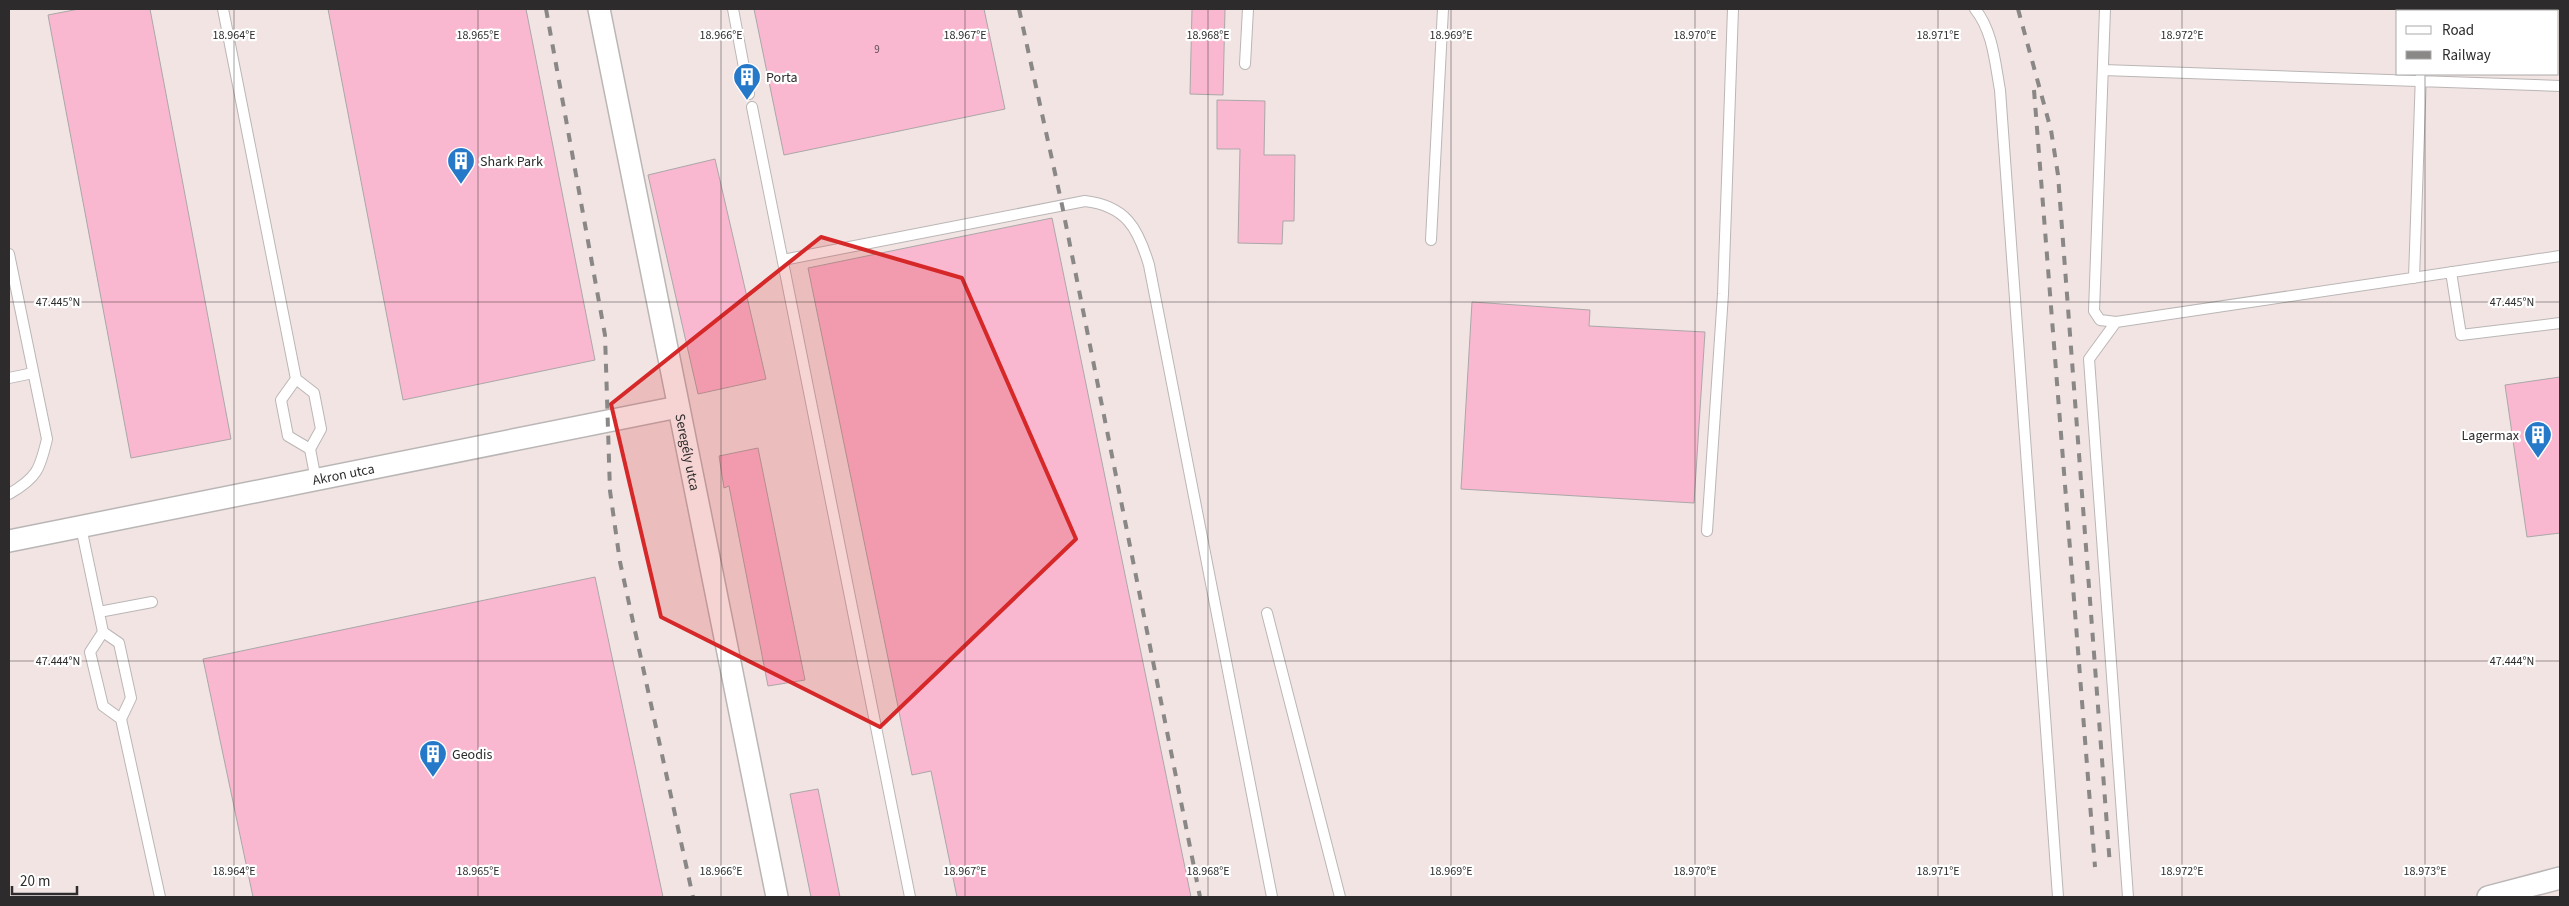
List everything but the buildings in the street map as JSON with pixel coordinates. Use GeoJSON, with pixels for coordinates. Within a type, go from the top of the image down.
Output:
{"type":"FeatureCollection","features":[{"type":"Feature","properties":{"kind":"street","name":"Seregély utca"},"geometry":{"type":"LineString","coordinates":[[599,9],[776,897]]}},
{"type":"Feature","properties":{"kind":"street","name":"Akron utca"},"geometry":{"type":"LineString","coordinates":[[9,541],[678,407]]}},
{"type":"Feature","properties":{"kind":"street"},"geometry":{"type":"LineString","coordinates":[[2488,897],[2560,878]]}},
{"type":"Feature","properties":{"kind":"lane"},"geometry":{"type":"LineString","coordinates":[[223,9],[296,379],[314,393],[321,429],[310,449],[316,480]]}},
{"type":"Feature","properties":{"kind":"lane"},"geometry":{"type":"LineString","coordinates":[[733,9],[749,94]]}},
{"type":"Feature","properties":{"kind":"lane"},"geometry":{"type":"LineString","coordinates":[[1245,64],[1248,9]]}},
{"type":"Feature","properties":{"kind":"lane"},"geometry":{"type":"LineString","coordinates":[[1431,240],[1443,9]]}},
{"type":"Feature","properties":{"kind":"lane"},"geometry":{"type":"LineString","coordinates":[[1707,531],[1723,294],[1733,9]]}},
{"type":"Feature","properties":{"kind":"lane"},"geometry":{"type":"LineString","coordinates":[[1976,9],[1983,18],[1991,42],[2000,90],[2058,897]]}},
{"type":"Feature","properties":{"kind":"lane"},"geometry":{"type":"LineString","coordinates":[[2105,9],[2094,311],[2100,320],[2116,322],[2560,256]]}},
{"type":"Feature","properties":{"kind":"lane"},"geometry":{"type":"LineString","coordinates":[[2103,70],[2421,78],[2560,86]]}},
{"type":"Feature","properties":{"kind":"lane"},"geometry":{"type":"LineString","coordinates":[[2414,278],[2421,78]]}},
{"type":"Feature","properties":{"kind":"lane"},"geometry":{"type":"LineString","coordinates":[[752,108],[910,897]]}},
{"type":"Feature","properties":{"kind":"lane"},"geometry":{"type":"LineString","coordinates":[[783,260],[1085,202],[1101,203],[1116,210],[1131,222],[1142,240],[1149,265],[1272,897]]}},
{"type":"Feature","properties":{"kind":"lane"},"geometry":{"type":"LineString","coordinates":[[9,254],[10,270],[47,439],[40,469],[21,487],[9,494]]}},
{"type":"Feature","properties":{"kind":"lane"},"geometry":{"type":"LineString","coordinates":[[2451,272],[2461,335],[2560,323]]}},
{"type":"Feature","properties":{"kind":"lane"},"geometry":{"type":"LineString","coordinates":[[2116,322],[2089,359],[2128,897]]}},
{"type":"Feature","properties":{"kind":"lane"},"geometry":{"type":"LineString","coordinates":[[9,378],[33,373]]}},
{"type":"Feature","properties":{"kind":"lane"},"geometry":{"type":"LineString","coordinates":[[296,379],[281,400],[288,436],[310,449]]}},
{"type":"Feature","properties":{"kind":"lane"},"geometry":{"type":"LineString","coordinates":[[81,527],[103,632],[90,652],[103,706],[121,719]]}},
{"type":"Feature","properties":{"kind":"lane"},"geometry":{"type":"LineString","coordinates":[[99,612],[152,602]]}},
{"type":"Feature","properties":{"kind":"lane"},"geometry":{"type":"LineString","coordinates":[[1267,613],[1340,897]]}},
{"type":"Feature","properties":{"kind":"lane"},"geometry":{"type":"LineString","coordinates":[[103,632],[118,642],[132,698],[121,719],[160,897]]}},
{"type":"Feature","properties":{"kind":"highlighted area"},"geometry":{"type":"Polygon","coordinates":[[[821,237],[962,278],[1076,539],[880,727],[661,617],[611,404],[821,237]]]}},
{"type":"Feature","properties":{"kind":"shaded area"},"geometry":{"type":"Polygon","coordinates":[[[9,9],[2560,9],[2560,897],[9,897],[9,9]]]}},
{"type":"Feature","properties":{"kind":"railway"},"geometry":{"type":"LineString","coordinates":[[546,9],[605,335],[610,491],[620,562],[693,897]]}},
{"type":"Feature","properties":{"kind":"railway"},"geometry":{"type":"LineString","coordinates":[[1019,9],[1062,205],[1200,897]]}},
{"type":"Feature","properties":{"kind":"railway"},"geometry":{"type":"LineString","coordinates":[[2018,9],[2051,130],[2058,175],[2110,866]]}},
{"type":"Feature","properties":{"kind":"railway"},"geometry":{"type":"LineString","coordinates":[[2034,90],[2095,867]]}},
{"type":"Feature","properties":{"kind":"place","name":"Porta"},"geometry":{"type":"Point","coordinates":[747,101]}},
{"type":"Feature","properties":{"kind":"place","name":"Shark Park"},"geometry":{"type":"Point","coordinates":[461,185]}},
{"type":"Feature","properties":{"kind":"place","name":"Lagermax"},"geometry":{"type":"Point","coordinates":[2538,459]}},
{"type":"Feature","properties":{"kind":"place","name":"Geodis"},"geometry":{"type":"Point","coordinates":[433,778]}}]}
